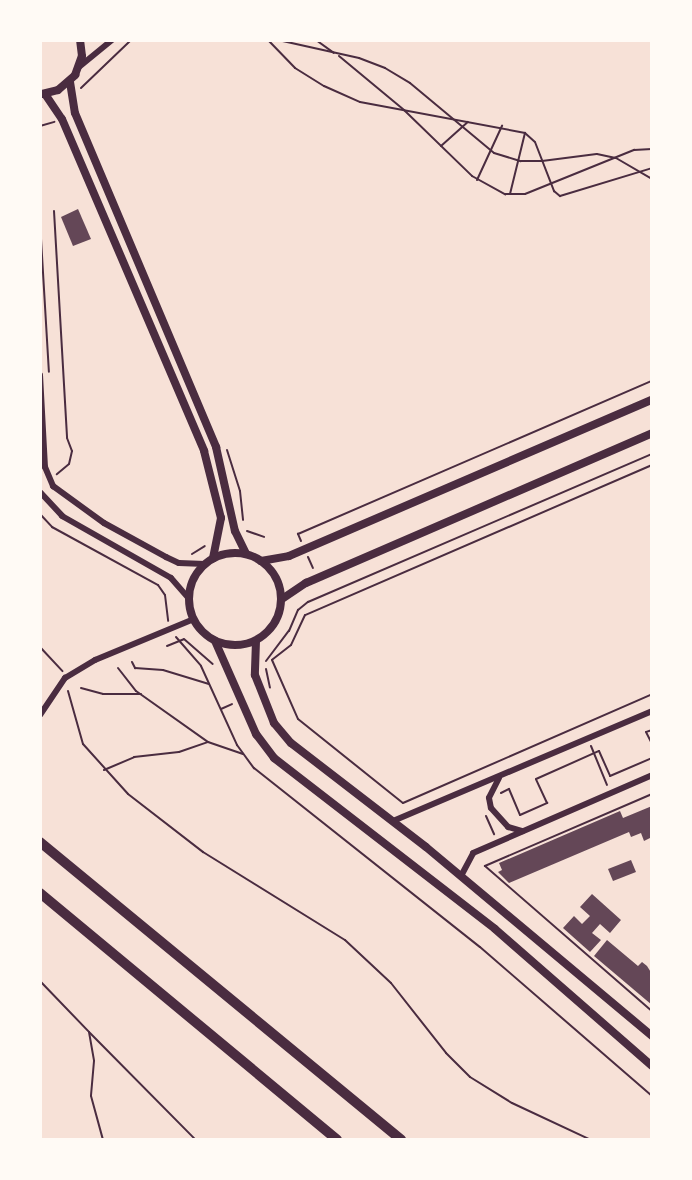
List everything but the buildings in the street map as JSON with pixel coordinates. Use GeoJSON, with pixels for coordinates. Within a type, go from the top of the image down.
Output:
{"type":"FeatureCollection","features":[{"type":"Feature","properties":{"kind":"highway"},"geometry":{"type":"LineString","coordinates":[[40,842],[401,1140]]}},
{"type":"Feature","properties":{"kind":"highway"},"geometry":{"type":"LineString","coordinates":[[40,893],[337,1140]]}},
{"type":"Feature","properties":{"kind":"street"},"geometry":{"type":"LineString","coordinates":[[80,40],[80,67]]}},
{"type":"Feature","properties":{"kind":"street"},"geometry":{"type":"LineString","coordinates":[[112,40],[80,67],[70,82],[43,94],[62,118],[204,451],[221,518],[213,558]]}},
{"type":"Feature","properties":{"kind":"street"},"geometry":{"type":"LineString","coordinates":[[70,82],[75,113],[216,447],[235,531],[246,554]]}},
{"type":"Feature","properties":{"kind":"street"},"geometry":{"type":"LineString","coordinates":[[40,375],[45,467],[50,480],[77,506],[166,557],[179,563],[205,564]]}},
{"type":"Feature","properties":{"kind":"street"},"geometry":{"type":"LineString","coordinates":[[261,561],[304,549],[651,400]]}},
{"type":"Feature","properties":{"kind":"street"},"geometry":{"type":"LineString","coordinates":[[282,599],[318,578],[651,433]]}},
{"type":"Feature","properties":{"kind":"street"},"geometry":{"type":"LineString","coordinates":[[40,492],[62,516],[171,579],[189,599]]}},
{"type":"Feature","properties":{"kind":"street"},"geometry":{"type":"LineString","coordinates":[[215,641],[232,645],[256,641],[275,624],[282,599],[276,578],[261,561],[246,554],[213,558],[205,564],[191,586],[189,599],[194,619],[215,641],[256,734],[274,758],[495,929],[651,1066]]}},
{"type":"Feature","properties":{"kind":"street"},"geometry":{"type":"LineString","coordinates":[[40,715],[64,678],[95,660],[194,619]]}},
{"type":"Feature","properties":{"kind":"street"},"geometry":{"type":"LineString","coordinates":[[256,641],[255,675],[281,733],[461,876],[651,1036]]}},
{"type":"Feature","properties":{"kind":"street"},"geometry":{"type":"LineString","coordinates":[[393,821],[651,711]]}},
{"type":"Feature","properties":{"kind":"street"},"geometry":{"type":"LineString","coordinates":[[461,876],[473,853],[651,775]]}},
{"type":"Feature","properties":{"kind":"street"},"geometry":{"type":"LineString","coordinates":[[499,777],[489,798],[497,818],[522,831]]}},
{"type":"Feature","properties":{"kind":"path"},"geometry":{"type":"LineString","coordinates":[[79,91],[131,40]]}},
{"type":"Feature","properties":{"kind":"path"},"geometry":{"type":"LineString","coordinates":[[268,40],[295,68],[324,86],[360,102],[502,126],[525,133],[535,142],[551,184],[560,196],[568,197],[651,168]]}},
{"type":"Feature","properties":{"kind":"path"},"geometry":{"type":"LineString","coordinates":[[278,40],[385,68],[410,83],[491,151],[518,160],[543,161],[597,154],[616,158],[651,179]]}},
{"type":"Feature","properties":{"kind":"path"},"geometry":{"type":"LineString","coordinates":[[316,40],[337,54],[404,110],[477,180],[489,188],[510,194],[525,194],[634,150],[651,149]]}},
{"type":"Feature","properties":{"kind":"path"},"geometry":{"type":"LineString","coordinates":[[51,116],[58,133]]}},
{"type":"Feature","properties":{"kind":"path"},"geometry":{"type":"LineString","coordinates":[[441,146],[469,120]]}},
{"type":"Feature","properties":{"kind":"path"},"geometry":{"type":"LineString","coordinates":[[40,126],[54,122]]}},
{"type":"Feature","properties":{"kind":"path"},"geometry":{"type":"LineString","coordinates":[[477,180],[502,126]]}},
{"type":"Feature","properties":{"kind":"path"},"geometry":{"type":"LineString","coordinates":[[510,194],[525,133]]}},
{"type":"Feature","properties":{"kind":"path"},"geometry":{"type":"LineString","coordinates":[[50,480],[69,464],[72,451],[67,438],[54,211]]}},
{"type":"Feature","properties":{"kind":"path"},"geometry":{"type":"LineString","coordinates":[[40,222],[49,378]]}},
{"type":"Feature","properties":{"kind":"path"},"geometry":{"type":"LineString","coordinates":[[326,595],[298,534],[651,381]]}},
{"type":"Feature","properties":{"kind":"path"},"geometry":{"type":"LineString","coordinates":[[223,441],[240,491],[245,530],[264,537]]}},
{"type":"Feature","properties":{"kind":"path"},"geometry":{"type":"LineString","coordinates":[[268,689],[273,687],[265,666],[268,655],[289,631],[298,610],[326,595],[651,454]]}},
{"type":"Feature","properties":{"kind":"path"},"geometry":{"type":"LineString","coordinates":[[651,465],[305,615],[291,645],[272,660],[298,719],[403,803],[651,694]]}},
{"type":"Feature","properties":{"kind":"path"},"geometry":{"type":"LineString","coordinates":[[54,467],[56,475]]}},
{"type":"Feature","properties":{"kind":"path"},"geometry":{"type":"LineString","coordinates":[[40,514],[52,527],[158,585],[165,595],[165,614]]}},
{"type":"Feature","properties":{"kind":"path"},"geometry":{"type":"LineString","coordinates":[[184,557],[211,539]]}},
{"type":"Feature","properties":{"kind":"path"},"geometry":{"type":"LineString","coordinates":[[167,646],[184,639],[205,653],[217,672]]}},
{"type":"Feature","properties":{"kind":"path"},"geometry":{"type":"LineString","coordinates":[[178,641],[196,658],[243,754],[254,768],[480,947],[651,1096]]}},
{"type":"Feature","properties":{"kind":"path"},"geometry":{"type":"LineString","coordinates":[[40,647],[59,664],[83,744],[105,770],[159,820],[203,852],[345,940],[391,983],[446,1053],[470,1077],[512,1103],[591,1140]]}},
{"type":"Feature","properties":{"kind":"path"},"geometry":{"type":"LineString","coordinates":[[132,663],[135,668],[162,670],[209,684]]}},
{"type":"Feature","properties":{"kind":"path"},"geometry":{"type":"LineString","coordinates":[[118,668],[141,694],[208,742],[243,754]]}},
{"type":"Feature","properties":{"kind":"path"},"geometry":{"type":"LineString","coordinates":[[81,688],[102,694],[141,694]]}},
{"type":"Feature","properties":{"kind":"path"},"geometry":{"type":"LineString","coordinates":[[221,709],[232,705],[228,697]]}},
{"type":"Feature","properties":{"kind":"path"},"geometry":{"type":"LineString","coordinates":[[651,730],[646,732],[651,744]]}},
{"type":"Feature","properties":{"kind":"path"},"geometry":{"type":"LineString","coordinates":[[105,770],[134,758],[179,752],[208,742]]}},
{"type":"Feature","properties":{"kind":"path"},"geometry":{"type":"LineString","coordinates":[[590,743],[609,788]]}},
{"type":"Feature","properties":{"kind":"path"},"geometry":{"type":"LineString","coordinates":[[489,798],[509,789],[520,815],[547,803],[536,778],[599,751],[610,776],[651,758]]}},
{"type":"Feature","properties":{"kind":"path"},"geometry":{"type":"LineString","coordinates":[[651,794],[485,866],[651,1011]]}},
{"type":"Feature","properties":{"kind":"path"},"geometry":{"type":"LineString","coordinates":[[40,981],[196,1140]]}},
{"type":"Feature","properties":{"kind":"path"},"geometry":{"type":"LineString","coordinates":[[89,1032],[94,1061],[92,1096],[103,1140]]}}]}
